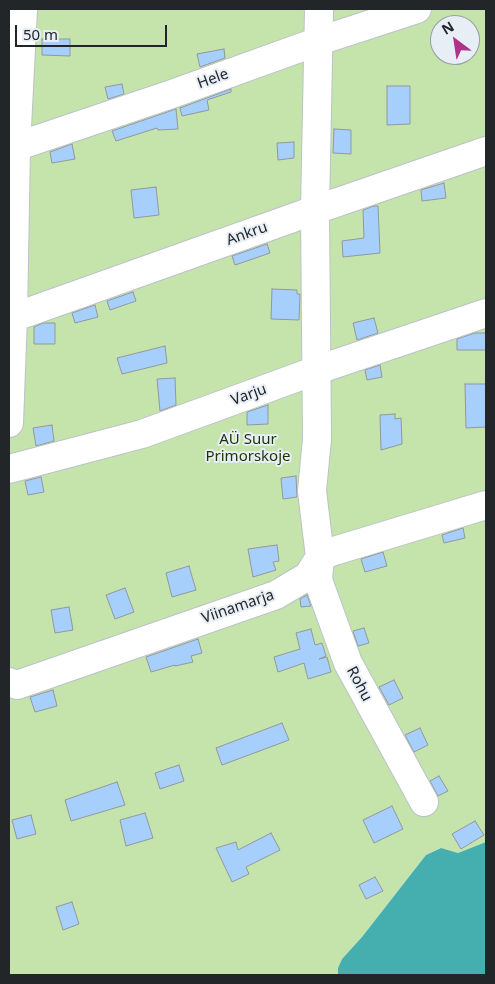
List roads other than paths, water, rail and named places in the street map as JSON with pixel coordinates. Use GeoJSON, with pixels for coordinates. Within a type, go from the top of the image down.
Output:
{"type":"FeatureCollection","features":[{"type":"Feature","properties":{"kind":"street"},"geometry":{"type":"LineString","coordinates":[[9,423],[12,148],[22,9]]}},
{"type":"Feature","properties":{"kind":"street","name":"Rohu"},"geometry":{"type":"LineString","coordinates":[[319,9],[315,210],[317,439],[312,491],[320,557],[318,580],[348,663],[424,802]]}},
{"type":"Feature","properties":{"kind":"street","name":"Hele"},"geometry":{"type":"LineString","coordinates":[[12,148],[172,94],[319,41],[417,9]]}},
{"type":"Feature","properties":{"kind":"street","name":"Ankru"},"geometry":{"type":"LineString","coordinates":[[11,318],[486,151]]}},
{"type":"Feature","properties":{"kind":"street","name":"Varju"},"geometry":{"type":"LineString","coordinates":[[9,469],[142,434],[317,370],[486,313]]}},
{"type":"Feature","properties":{"kind":"street"},"geometry":{"type":"LineString","coordinates":[[320,557],[334,551],[486,505]]}},
{"type":"Feature","properties":{"kind":"street","name":"Viinamarja"},"geometry":{"type":"LineString","coordinates":[[9,682],[17,685],[276,595],[308,576],[320,557]]}},
{"type":"Feature","properties":{"kind":"water"},"geometry":{"type":"Polygon","coordinates":[[[486,842],[486,975],[338,975],[338,968],[342,959],[362,937],[426,855],[441,848],[458,853],[486,842]]]}},
{"type":"Feature","properties":{"kind":"park label","name":"AÜ Suur Primorskoje"},"geometry":{"type":"Point","coordinates":[248,448]}}]}
